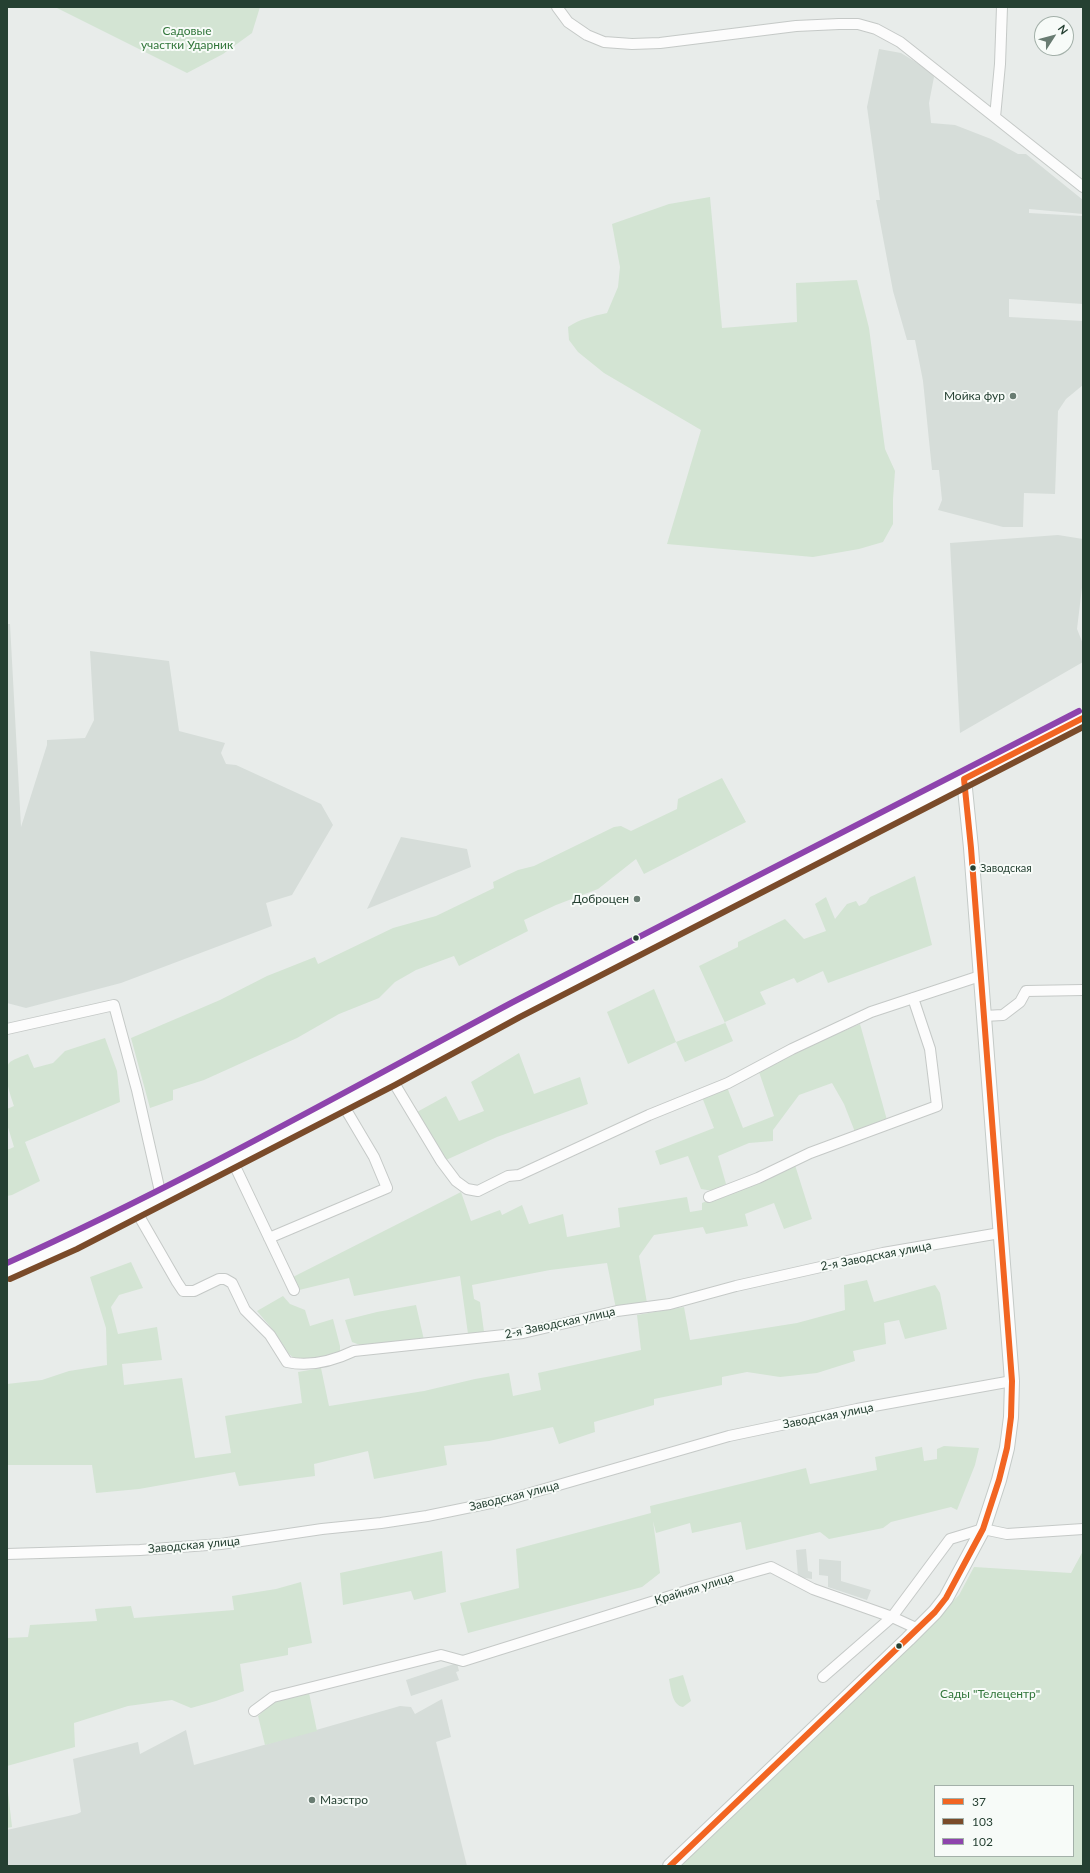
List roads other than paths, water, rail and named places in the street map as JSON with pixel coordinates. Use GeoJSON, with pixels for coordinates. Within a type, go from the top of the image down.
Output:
{"type":"FeatureCollection","features":[{"type":"Feature","properties":{"kind":"street"},"geometry":{"type":"LineString","coordinates":[[557,7],[568,22],[587,35],[604,42],[632,44],[660,43],[796,26],[858,24],[876,29],[900,42],[1083,187]]}},
{"type":"Feature","properties":{"kind":"street"},"geometry":{"type":"LineString","coordinates":[[995,117],[1000,64],[1002,7]]}},
{"type":"Feature","properties":{"kind":"street"},"geometry":{"type":"LineString","coordinates":[[7,1272],[73,1242],[391,1078],[516,1010],[1083,718]]}},
{"type":"Feature","properties":{"kind":"street"},"geometry":{"type":"LineString","coordinates":[[670,1866],[918,1629],[946,1598],[983,1529],[999,1480],[1007,1448],[1011,1417],[1012,1381],[964,779]]}},
{"type":"Feature","properties":{"kind":"street"},"geometry":{"type":"LineString","coordinates":[[391,1078],[445,1166],[456,1181],[467,1189],[478,1191],[508,1176],[519,1175],[649,1115],[728,1084],[792,1049],[871,1012],[980,976]]}},
{"type":"Feature","properties":{"kind":"street"},"geometry":{"type":"LineString","coordinates":[[984,1016],[1003,1016],[1020,1002],[1026,991],[1083,990]]}},
{"type":"Feature","properties":{"kind":"street"},"geometry":{"type":"LineString","coordinates":[[709,1197],[758,1178],[810,1153],[937,1106],[930,1049],[913,998]]}},
{"type":"Feature","properties":{"kind":"street"},"geometry":{"type":"LineString","coordinates":[[7,1028],[114,1005],[137,1090],[161,1196]]}},
{"type":"Feature","properties":{"kind":"street"},"geometry":{"type":"LineString","coordinates":[[269,1238],[388,1188],[374,1157],[342,1103]]}},
{"type":"Feature","properties":{"kind":"street"},"geometry":{"type":"LineString","coordinates":[[232,1160],[294,1290]]}},
{"type":"Feature","properties":{"kind":"street","name":"2-я Заводская улица"},"geometry":{"type":"LineString","coordinates":[[135,1209],[183,1290],[194,1291],[219,1279],[225,1279],[232,1283],[245,1310],[270,1335],[287,1362],[301,1365],[338,1359],[354,1351],[523,1333],[617,1311],[670,1304],[736,1286],[883,1253],[1000,1233]]}},
{"type":"Feature","properties":{"kind":"street","name":"Заводская улица"},"geometry":{"type":"LineString","coordinates":[[7,1554],[140,1550],[221,1544],[322,1529],[381,1523],[427,1516],[510,1498],[728,1436],[857,1409],[1012,1381]]}},
{"type":"Feature","properties":{"kind":"street"},"geometry":{"type":"LineString","coordinates":[[823,1677],[892,1617],[950,1539],[983,1529],[1007,1534],[1083,1529]]}},
{"type":"Feature","properties":{"kind":"street","name":"Крайняя улица"},"geometry":{"type":"LineString","coordinates":[[254,1711],[273,1697],[441,1655],[465,1661],[682,1592],[771,1567],[813,1589],[892,1617],[918,1629]]}},
{"type":"Feature","properties":{"kind":"place","name":"Мойка фур"},"geometry":{"type":"Point","coordinates":[1013,396]}},
{"type":"Feature","properties":{"kind":"place","name":"Заводская"},"geometry":{"type":"Point","coordinates":[973,868]}},
{"type":"Feature","properties":{"kind":"place","name":"Доброцен"},"geometry":{"type":"Point","coordinates":[637,899]}},
{"type":"Feature","properties":{"kind":"place","name":"Маэстро"},"geometry":{"type":"Point","coordinates":[312,1800]}},
{"type":"Feature","properties":{"kind":"park label","name":"Садовые участки Ударник"},"geometry":{"type":"Point","coordinates":[187,38]}},
{"type":"Feature","properties":{"kind":"park label","name":"Сады \"Телецентр\""},"geometry":{"type":"Point","coordinates":[990,1694]}}]}
